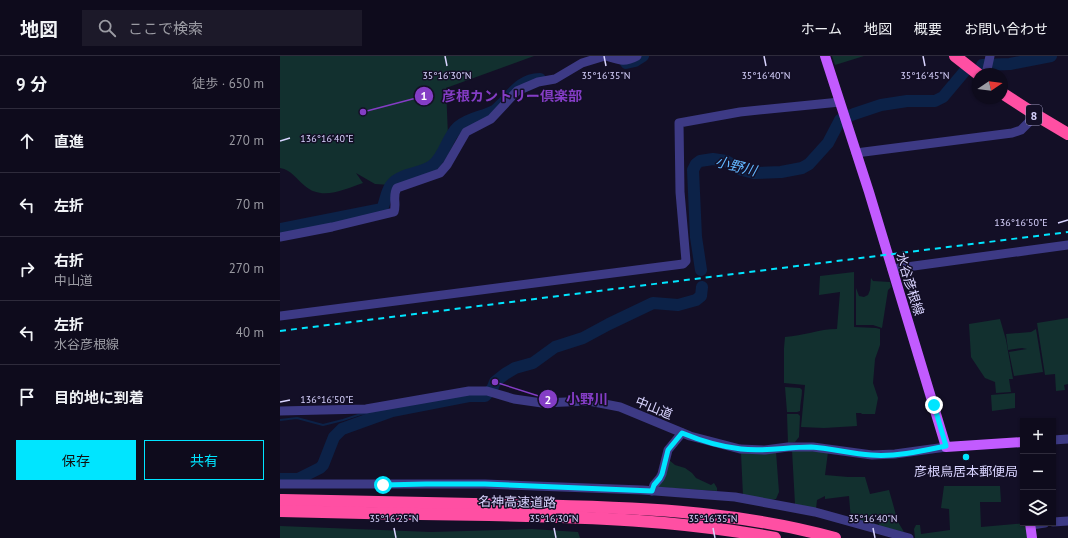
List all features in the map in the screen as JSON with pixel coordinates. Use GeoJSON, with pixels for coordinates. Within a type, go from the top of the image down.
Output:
{"type":"FeatureCollection","features":[{"type":"Feature","properties":{"kind":"highway"},"geometry":{"type":"LineString","coordinates":[[955,56],[972,69]]}},
{"type":"Feature","properties":{"kind":"highway","name":"8"},"geometry":{"type":"LineString","coordinates":[[1008,97],[1068,134]]}},
{"type":"Feature","properties":{"kind":"highway","name":"名神高速道路"},"geometry":{"type":"LineString","coordinates":[[280,500],[633,509],[700,514],[749,520],[835,538]]}},
{"type":"Feature","properties":{"kind":"highway","name":"名神高速道路"},"geometry":{"type":"LineString","coordinates":[[280,512],[555,517],[632,520],[698,526],[775,538]]}},
{"type":"Feature","properties":{"kind":"main road","name":"水谷彦根線"},"geometry":{"type":"LineString","coordinates":[[825,56],[946,446]]}},
{"type":"Feature","properties":{"kind":"main road"},"geometry":{"type":"LineString","coordinates":[[946,446],[1020,442]]}},
{"type":"Feature","properties":{"kind":"main road"},"geometry":{"type":"LineString","coordinates":[[1030,526],[1032,538]]}},
{"type":"Feature","properties":{"kind":"street"},"geometry":{"type":"LineString","coordinates":[[280,237],[332,227],[394,212],[397,188],[440,173],[447,165],[466,132],[491,120],[517,91],[538,82],[555,80],[582,63],[606,56],[623,61],[637,56]]}},
{"type":"Feature","properties":{"kind":"street"},"geometry":{"type":"LineString","coordinates":[[280,316],[683,264],[686,261],[680,192],[680,123],[740,112],[840,102]]}},
{"type":"Feature","properties":{"kind":"street"},"geometry":{"type":"LineString","coordinates":[[856,153],[1012,133],[1021,130],[1036,115]]}},
{"type":"Feature","properties":{"kind":"street"},"geometry":{"type":"LineString","coordinates":[[892,269],[1068,245]]}},
{"type":"Feature","properties":{"kind":"street","name":"中山道"},"geometry":{"type":"LineString","coordinates":[[280,411],[366,408],[469,391],[489,392],[514,399],[542,403],[589,401],[620,407],[682,433],[740,449],[765,450],[788,447],[813,448],[872,455],[895,454],[946,446]]}},
{"type":"Feature","properties":{"kind":"street"},"geometry":{"type":"LineString","coordinates":[[652,491],[654,485],[662,474],[668,450],[682,433]]}},
{"type":"Feature","properties":{"kind":"street"},"geometry":{"type":"LineString","coordinates":[[1056,440],[1068,439]]}},
{"type":"Feature","properties":{"kind":"street"},"geometry":{"type":"LineString","coordinates":[[280,484],[485,484],[652,491],[735,497],[815,512],[909,538]]}},
{"type":"Feature","properties":{"kind":"street"},"geometry":{"type":"LineString","coordinates":[[1056,522],[1068,521]]}},
{"type":"Feature","properties":{"kind":"green space"},"geometry":{"type":"Polygon","coordinates":[[[280,56],[534,56],[446,88],[448,136],[434,167],[391,185],[375,184],[356,173],[363,183],[341,191],[319,193],[305,186],[288,171],[280,168],[280,56]]]}},
{"type":"Feature","properties":{"kind":"green space"},"geometry":{"type":"Polygon","coordinates":[[[832,56],[864,56],[835,65],[832,56]]]}},
{"type":"Feature","properties":{"kind":"green space"},"geometry":{"type":"Polygon","coordinates":[[[854,272],[854,327],[880,329],[880,345],[875,359],[873,383],[878,398],[875,414],[856,413],[857,426],[824,428],[801,427],[805,385],[784,383],[785,337],[837,329],[840,292],[819,295],[820,276],[854,272]]]}},
{"type":"Feature","properties":{"kind":"green space"},"geometry":{"type":"Polygon","coordinates":[[[871,278],[873,281],[890,282],[891,287],[888,290],[882,328],[873,325],[856,325],[856,288],[859,296],[864,297],[868,295],[871,278]]]}},
{"type":"Feature","properties":{"kind":"green space"},"geometry":{"type":"Polygon","coordinates":[[[1068,318],[1068,384],[1064,385],[1065,390],[1056,391],[1055,374],[1045,375],[1037,323],[1068,318]]]}},
{"type":"Feature","properties":{"kind":"green space"},"geometry":{"type":"Polygon","coordinates":[[[1000,319],[1006,340],[1013,379],[1009,379],[1011,392],[996,393],[995,382],[985,378],[971,357],[969,324],[1000,319]]]}},
{"type":"Feature","properties":{"kind":"green space"},"geometry":{"type":"Polygon","coordinates":[[[1036,329],[1043,372],[1014,376],[1009,352],[1027,349],[1022,348],[1008,350],[1006,334],[1031,332],[1036,329]]]}},
{"type":"Feature","properties":{"kind":"green space"},"geometry":{"type":"Polygon","coordinates":[[[785,387],[800,388],[802,390],[800,411],[787,412],[785,387]]]}},
{"type":"Feature","properties":{"kind":"green space"},"geometry":{"type":"Polygon","coordinates":[[[1015,393],[1015,408],[992,411],[991,395],[1015,393]]]}},
{"type":"Feature","properties":{"kind":"green space"},"geometry":{"type":"Polygon","coordinates":[[[787,414],[798,414],[800,416],[799,437],[795,442],[788,443],[787,414]]]}},
{"type":"Feature","properties":{"kind":"green space"},"geometry":{"type":"Polygon","coordinates":[[[792,450],[828,452],[825,475],[865,477],[870,494],[889,490],[898,522],[904,532],[851,520],[849,496],[825,499],[825,496],[817,500],[816,509],[795,504],[792,450]],[[877,517],[863,520],[879,525],[877,517]]]}},
{"type":"Feature","properties":{"kind":"green space"},"geometry":{"type":"Polygon","coordinates":[[[776,452],[779,492],[776,499],[770,500],[743,496],[741,453],[776,452]]]}},
{"type":"Feature","properties":{"kind":"green space"},"geometry":{"type":"Polygon","coordinates":[[[669,460],[675,465],[685,468],[696,478],[711,485],[714,483],[717,491],[656,487],[669,460]]]}},
{"type":"Feature","properties":{"kind":"green space"},"geometry":{"type":"Polygon","coordinates":[[[944,486],[1000,486],[1001,502],[980,502],[981,527],[1020,524],[1020,526],[1028,526],[1030,538],[915,538],[914,529],[916,525],[920,525],[921,534],[950,530],[949,509],[941,508],[944,486]]]}},
{"type":"Feature","properties":{"kind":"green space"},"geometry":{"type":"Polygon","coordinates":[[[280,526],[431,532],[532,529],[578,532],[580,538],[280,538],[280,526]]]}},
{"type":"Feature","properties":{"kind":"waterway"},"geometry":{"type":"LineString","coordinates":[[626,63],[635,61],[643,56]]}},
{"type":"Feature","properties":{"kind":"waterway","name":"小野川"},"geometry":{"type":"LineString","coordinates":[[982,65],[1010,64],[1051,56]]}},
{"type":"Feature","properties":{"kind":"waterway","name":"小野川"},"geometry":{"type":"LineString","coordinates":[[701,270],[696,237],[693,170],[696,164],[700,161],[713,159],[726,161],[742,170],[754,173],[781,172],[802,168],[809,164],[828,143],[840,120],[881,105],[907,101],[935,101],[943,97],[964,72]]}},
{"type":"Feature","properties":{"kind":"waterway"},"geometry":{"type":"LineString","coordinates":[[280,229],[382,209],[388,189],[392,184],[396,180],[433,165],[458,127],[466,122],[495,110],[519,86],[524,83],[540,79]]}},
{"type":"Feature","properties":{"kind":"waterway","name":"小野川"},"geometry":{"type":"LineString","coordinates":[[280,479],[298,479],[320,468],[323,465],[334,437],[342,429],[392,411],[469,396],[485,396],[492,389],[495,382],[505,374],[515,368],[533,363],[555,347],[583,338],[653,303],[678,305],[696,300],[701,296],[702,287]]}},
{"type":"Feature","properties":{"kind":"waterway"},"geometry":{"type":"LineString","coordinates":[[280,420],[297,418],[323,425],[361,414],[392,411]]}},
{"type":"Feature","properties":{"kind":"railway"},"geometry":{"type":"LineString","coordinates":[[280,331],[1068,232]]}},
{"type":"Feature","properties":{"kind":"place","name":"彦根カントリー倶楽部"},"geometry":{"type":"Point","coordinates":[363,112]}},
{"type":"Feature","properties":{"kind":"place","name":"小野川"},"geometry":{"type":"Point","coordinates":[495,382]}},
{"type":"Feature","properties":{"kind":"place","name":"彦根鳥居本郵便局"},"geometry":{"type":"Point","coordinates":[966,457]}},
{"type":"Feature","properties":{"kind":"route"},"geometry":{"type":"LineString","coordinates":[[383,485],[485,484],[652,491],[654,485],[662,474],[668,450],[682,433],[740,449],[765,450],[788,447],[813,448],[872,455],[895,454],[946,446],[934,405]]}}]}
